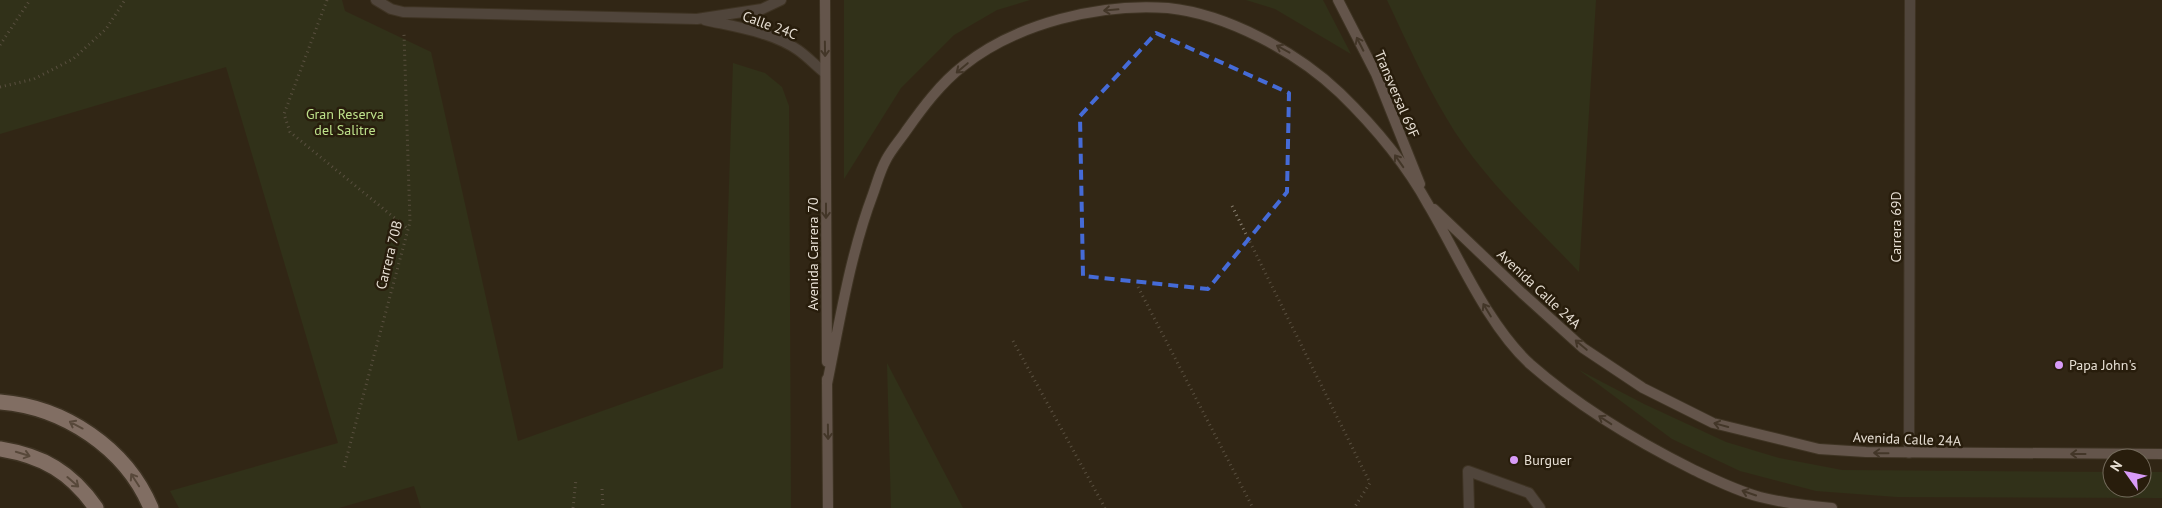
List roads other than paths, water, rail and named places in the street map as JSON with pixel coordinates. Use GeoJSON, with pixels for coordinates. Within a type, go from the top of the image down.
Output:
{"type":"FeatureCollection","features":[{"type":"Feature","properties":{"kind":"highway"},"geometry":{"type":"LineString","coordinates":[[0,402],[31,406],[52,412],[84,430],[114,455],[132,475],[151,508]]}},
{"type":"Feature","properties":{"kind":"highway"},"geometry":{"type":"LineString","coordinates":[[0,449],[45,461],[70,478],[86,493],[96,508]]}},
{"type":"Feature","properties":{"kind":"main road","name":"Avenida Carrera 70"},"geometry":{"type":"LineString","coordinates":[[824,0],[828,508]]}},
{"type":"Feature","properties":{"kind":"main road","name":"Transversal 69F"},"geometry":{"type":"LineString","coordinates":[[1338,0],[1376,74],[1427,201]]}},
{"type":"Feature","properties":{"kind":"main road"},"geometry":{"type":"LineString","coordinates":[[827,384],[848,277],[860,230],[886,161],[925,103],[963,66],[1012,35],[1058,18],[1098,11],[1133,8],[1169,8],[1206,16],[1285,50],[1338,91],[1381,136],[1427,201],[1489,314],[1527,361],[1570,397],[1670,458],[1726,485],[1760,497],[1801,505],[1832,508]]}},
{"type":"Feature","properties":{"kind":"main road","name":"Avenida Calle 24A"},"geometry":{"type":"LineString","coordinates":[[1427,201],[1522,294],[1583,348],[1643,388],[1713,423],[1819,449],[1909,453],[2162,454]]}},
{"type":"Feature","properties":{"kind":"street","name":"Calle 24C"},"geometry":{"type":"LineString","coordinates":[[376,0],[391,9],[403,12],[697,19],[762,9],[780,0]]}},
{"type":"Feature","properties":{"kind":"street","name":"Carrera 69D"},"geometry":{"type":"LineString","coordinates":[[1909,453],[1910,0]]}},
{"type":"Feature","properties":{"kind":"street","name":"Calle 24C"},"geometry":{"type":"LineString","coordinates":[[697,19],[748,30],[774,39],[797,49],[825,73]]}},
{"type":"Feature","properties":{"kind":"street"},"geometry":{"type":"LineString","coordinates":[[1469,508],[1468,471],[1529,493],[1540,508]]}},
{"type":"Feature","properties":{"kind":"street"},"geometry":{"type":"LineString","coordinates":[[1529,493],[1529,508]]}},
{"type":"Feature","properties":{"kind":"place","name":"Papa John's"},"geometry":{"type":"Point","coordinates":[2059,365]}},
{"type":"Feature","properties":{"kind":"place","name":"Burguer"},"geometry":{"type":"Point","coordinates":[1514,460]}},
{"type":"Feature","properties":{"kind":"park label","name":"Gran Reserva del Salitre"},"geometry":{"type":"Point","coordinates":[345,122]}}]}
